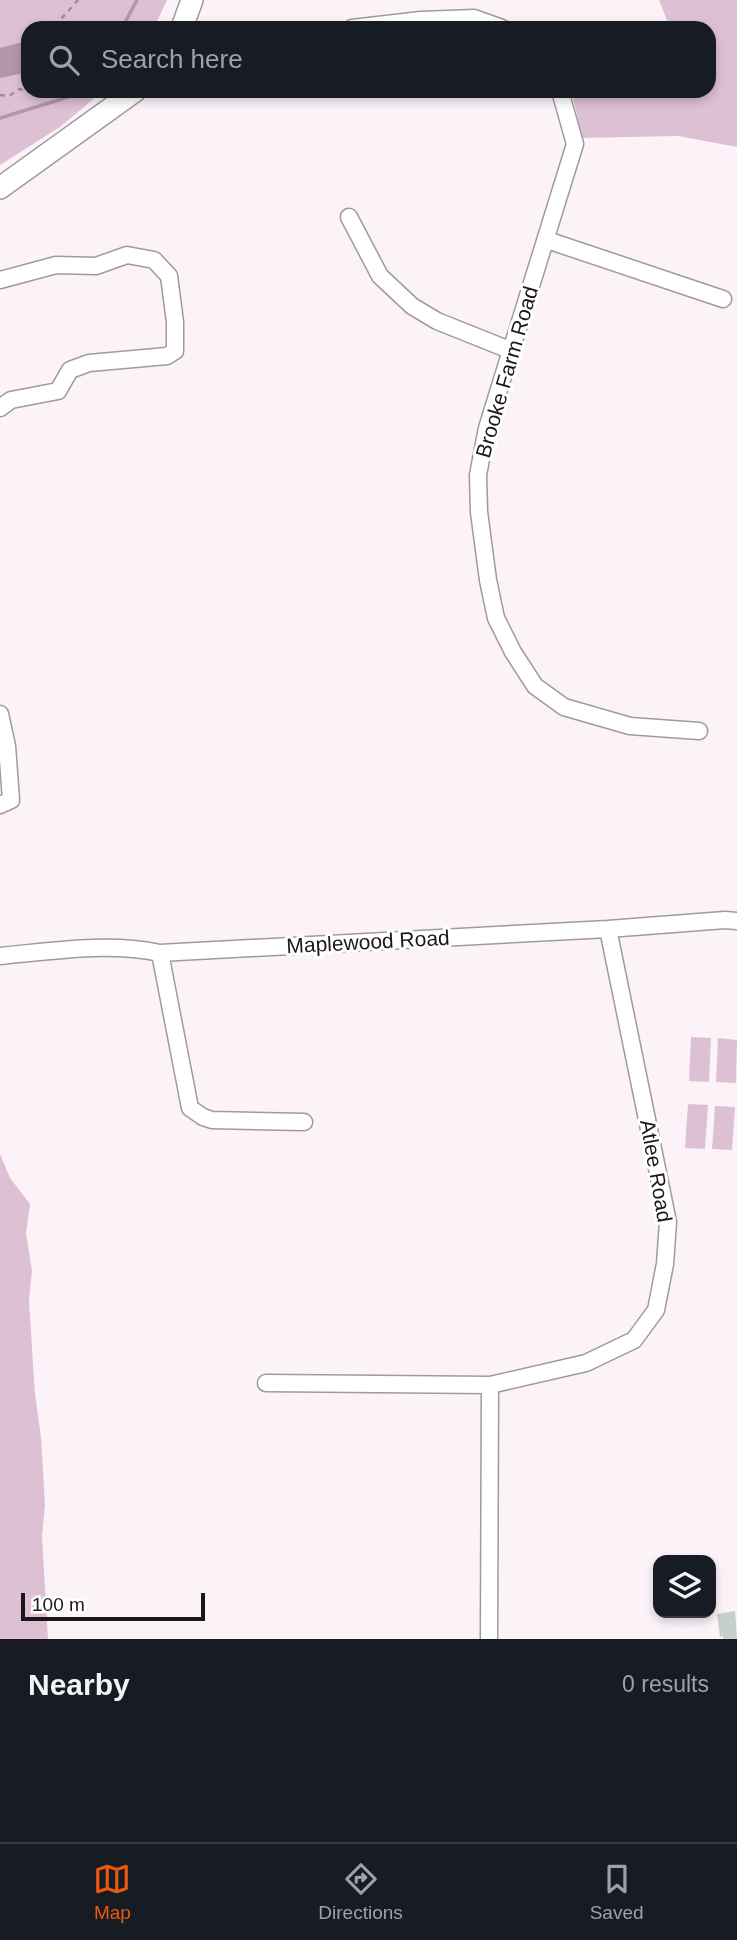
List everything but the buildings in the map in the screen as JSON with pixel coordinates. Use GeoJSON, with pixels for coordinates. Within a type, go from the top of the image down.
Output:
{"type":"FeatureCollection","features":[{"type":"Feature","properties":{"kind":"main road"},"geometry":{"type":"LineString","coordinates":[[184,21],[192,0]]}},
{"type":"Feature","properties":{"kind":"main road"},"geometry":{"type":"LineString","coordinates":[[0,188],[125,98]]}},
{"type":"Feature","properties":{"kind":"street"},"geometry":{"type":"LineString","coordinates":[[412,21],[474,18],[482,21]]}},
{"type":"Feature","properties":{"kind":"street","name":"Brooke Farm Road"},"geometry":{"type":"LineString","coordinates":[[562,98],[575,144],[487,428],[478,475],[479,512],[496,618],[513,652],[535,686],[564,707],[630,726],[699,731]]}},
{"type":"Feature","properties":{"kind":"street"},"geometry":{"type":"LineString","coordinates":[[349,216],[380,276],[412,306],[437,321],[512,351]]}},
{"type":"Feature","properties":{"kind":"street"},"geometry":{"type":"LineString","coordinates":[[547,240],[723,299]]}},
{"type":"Feature","properties":{"kind":"street"},"geometry":{"type":"LineString","coordinates":[[0,280],[56,265],[96,266],[127,255],[154,260],[169,276],[175,322],[175,351],[167,356],[89,363],[70,370],[58,391],[11,400],[0,408]]}},
{"type":"Feature","properties":{"kind":"street"},"geometry":{"type":"LineString","coordinates":[[0,715],[7,746],[10,800],[0,805]]}},
{"type":"Feature","properties":{"kind":"street","name":"Maplewood Road"},"geometry":{"type":"LineString","coordinates":[[0,956],[94,947],[137,948],[160,953],[608,929],[725,920],[737,922]]}},
{"type":"Feature","properties":{"kind":"street","name":"Atlee Road"},"geometry":{"type":"LineString","coordinates":[[266,1382],[490,1385],[586,1363],[634,1340],[656,1310],[665,1265],[668,1222],[608,929]]}},
{"type":"Feature","properties":{"kind":"street"},"geometry":{"type":"LineString","coordinates":[[160,953],[190,1108],[212,1120],[304,1122]]}},
{"type":"Feature","properties":{"kind":"street"},"geometry":{"type":"LineString","coordinates":[[489,1639],[490,1385]]}},
{"type":"Feature","properties":{"kind":"path"},"geometry":{"type":"LineString","coordinates":[[61,21],[78,0]]}},
{"type":"Feature","properties":{"kind":"path"},"geometry":{"type":"LineString","coordinates":[[0,95],[9,96],[21,90]]}},
{"type":"Feature","properties":{"kind":"shaded area"},"geometry":{"type":"Polygon","coordinates":[[[0,0],[167,0],[157,21],[21,21],[21,98],[95,98],[60,127],[0,165],[0,0]]]}},
{"type":"Feature","properties":{"kind":"shaded area"},"geometry":{"type":"Polygon","coordinates":[[[659,0],[737,0],[737,147],[678,136],[579,138],[573,98],[716,98],[716,21],[667,21],[659,0]]]}},
{"type":"Feature","properties":{"kind":"shaded area"},"geometry":{"type":"Polygon","coordinates":[[[21,43],[21,75],[0,78],[0,48],[21,43]]]}},
{"type":"Feature","properties":{"kind":"shaded area"},"geometry":{"type":"Polygon","coordinates":[[[691,1037],[711,1038],[709,1082],[689,1081],[691,1037]]]}},
{"type":"Feature","properties":{"kind":"shaded area"},"geometry":{"type":"Polygon","coordinates":[[[718,1038],[737,1040],[736,1083],[716,1082],[718,1038]]]}},
{"type":"Feature","properties":{"kind":"shaded area"},"geometry":{"type":"Polygon","coordinates":[[[688,1104],[708,1105],[705,1149],[685,1148],[688,1104]]]}},
{"type":"Feature","properties":{"kind":"shaded area"},"geometry":{"type":"Polygon","coordinates":[[[715,1106],[735,1107],[732,1150],[712,1149],[715,1106]]]}},
{"type":"Feature","properties":{"kind":"shaded area"},"geometry":{"type":"Polygon","coordinates":[[[0,1154],[10,1178],[30,1204],[26,1234],[32,1270],[29,1301],[45,1505],[42,1536],[48,1639],[0,1639],[0,1154]]]}},
{"type":"Feature","properties":{"kind":"waterway"},"geometry":{"type":"LineString","coordinates":[[126,21],[137,0]]}},
{"type":"Feature","properties":{"kind":"waterway"},"geometry":{"type":"LineString","coordinates":[[0,118],[65,98]]}}]}
